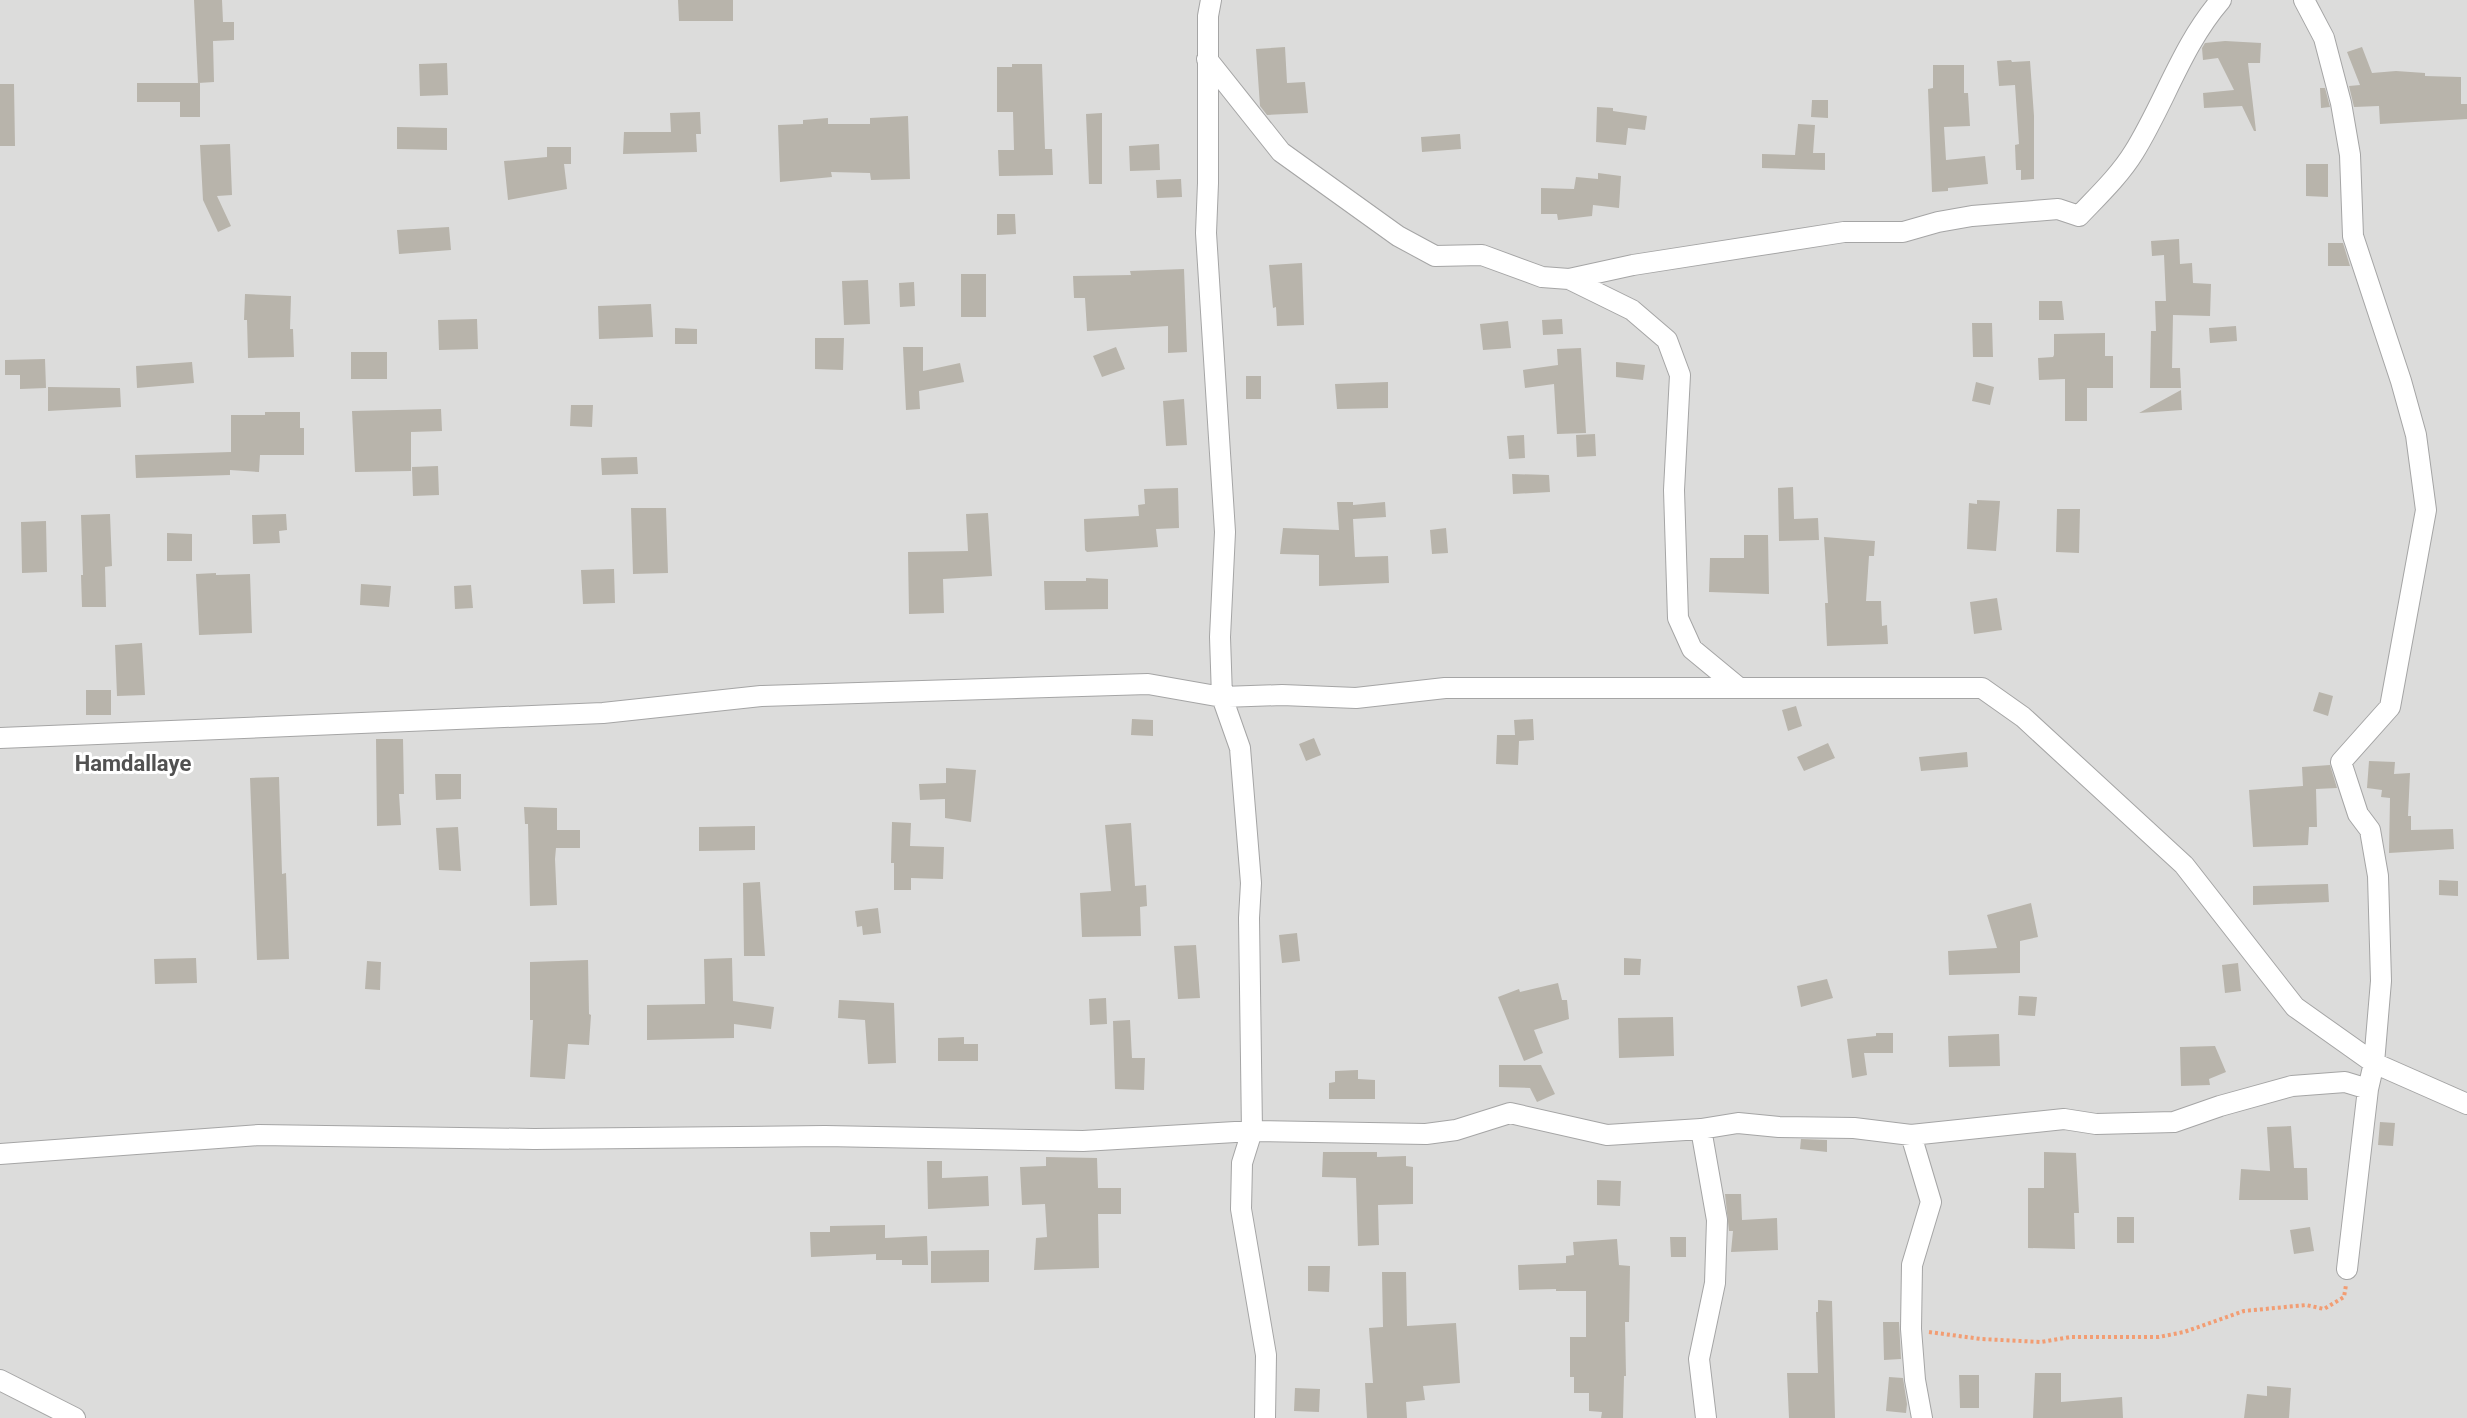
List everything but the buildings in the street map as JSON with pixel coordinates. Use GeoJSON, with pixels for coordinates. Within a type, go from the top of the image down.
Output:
{"type":"FeatureCollection","features":[{"type":"Feature","properties":{"kind":"street"},"geometry":{"type":"LineString","coordinates":[[1210,0],[1207,59],[1206,233],[1225,532],[1220,637],[1222,696],[1240,748],[1251,883],[1249,918],[1252,1131],[1242,1162],[1241,1209],[1266,1354],[1265,1418]]}},
{"type":"Feature","properties":{"kind":"street"},"geometry":{"type":"LineString","coordinates":[[1207,59],[1281,152],[1398,236],[1435,256],[1482,255],[1542,277],[1569,279],[1633,265],[1844,232],[1903,232],[1938,222],[1972,216],[2058,209],[2079,216],[2133,154],[2202,21],[2221,0]]}},
{"type":"Feature","properties":{"kind":"street"},"geometry":{"type":"LineString","coordinates":[[2304,0],[2324,38],[2342,103],[2350,155],[2353,236],[2401,381],[2416,435],[2426,510],[2390,707],[2341,762],[2358,814],[2370,830],[2378,876],[2381,981],[2374,1063],[2368,1089],[2348,1269]]}},
{"type":"Feature","properties":{"kind":"street"},"geometry":{"type":"LineString","coordinates":[[1569,279],[1632,310],[1667,340],[1680,375],[1674,490],[1678,618],[1692,649],[1738,687]]}},
{"type":"Feature","properties":{"kind":"street"},"geometry":{"type":"LineString","coordinates":[[0,738],[603,713],[773,695],[1148,684],[1222,696],[1282,695],[1356,698],[1445,688],[1982,688],[2023,717],[2184,865],[2295,1007],[2374,1063],[2467,1104]]}},
{"type":"Feature","properties":{"kind":"street"},"geometry":{"type":"LineString","coordinates":[[0,1154],[259,1135],[534,1139],[825,1136],[1083,1141],[1252,1131],[1426,1134],[1456,1130],[1510,1113],[1607,1135],[1701,1129],[1738,1123],[1779,1127],[1854,1128],[1911,1135],[2064,1119],[2106,1124],[2174,1122],[2220,1106],[2292,1086],[2345,1082],[2368,1089]]}},
{"type":"Feature","properties":{"kind":"street"},"geometry":{"type":"LineString","coordinates":[[1701,1129],[1717,1220],[1714,1283],[1699,1359],[1706,1418]]}},
{"type":"Feature","properties":{"kind":"street"},"geometry":{"type":"LineString","coordinates":[[1911,1135],[1931,1202],[1911,1265],[1911,1329],[1915,1380],[1922,1418]]}},
{"type":"Feature","properties":{"kind":"street"},"geometry":{"type":"LineString","coordinates":[[0,1380],[75,1418]]}},
{"type":"Feature","properties":{"kind":"path"},"geometry":{"type":"LineString","coordinates":[[1911,1329],[1981,1339],[2041,1342],[2070,1337],[2158,1337],[2184,1332],[2244,1311],[2306,1305],[2324,1309],[2344,1297],[2348,1269]]}},
{"type":"Feature","properties":{"kind":"shaded area"},"geometry":{"type":"Polygon","coordinates":[[[0,0],[2467,0],[2467,1418],[0,1418],[0,0]]]}},
{"type":"Feature","properties":{"kind":"district","name":"Hamdallaye"},"geometry":{"type":"Point","coordinates":[133,763]}}]}
